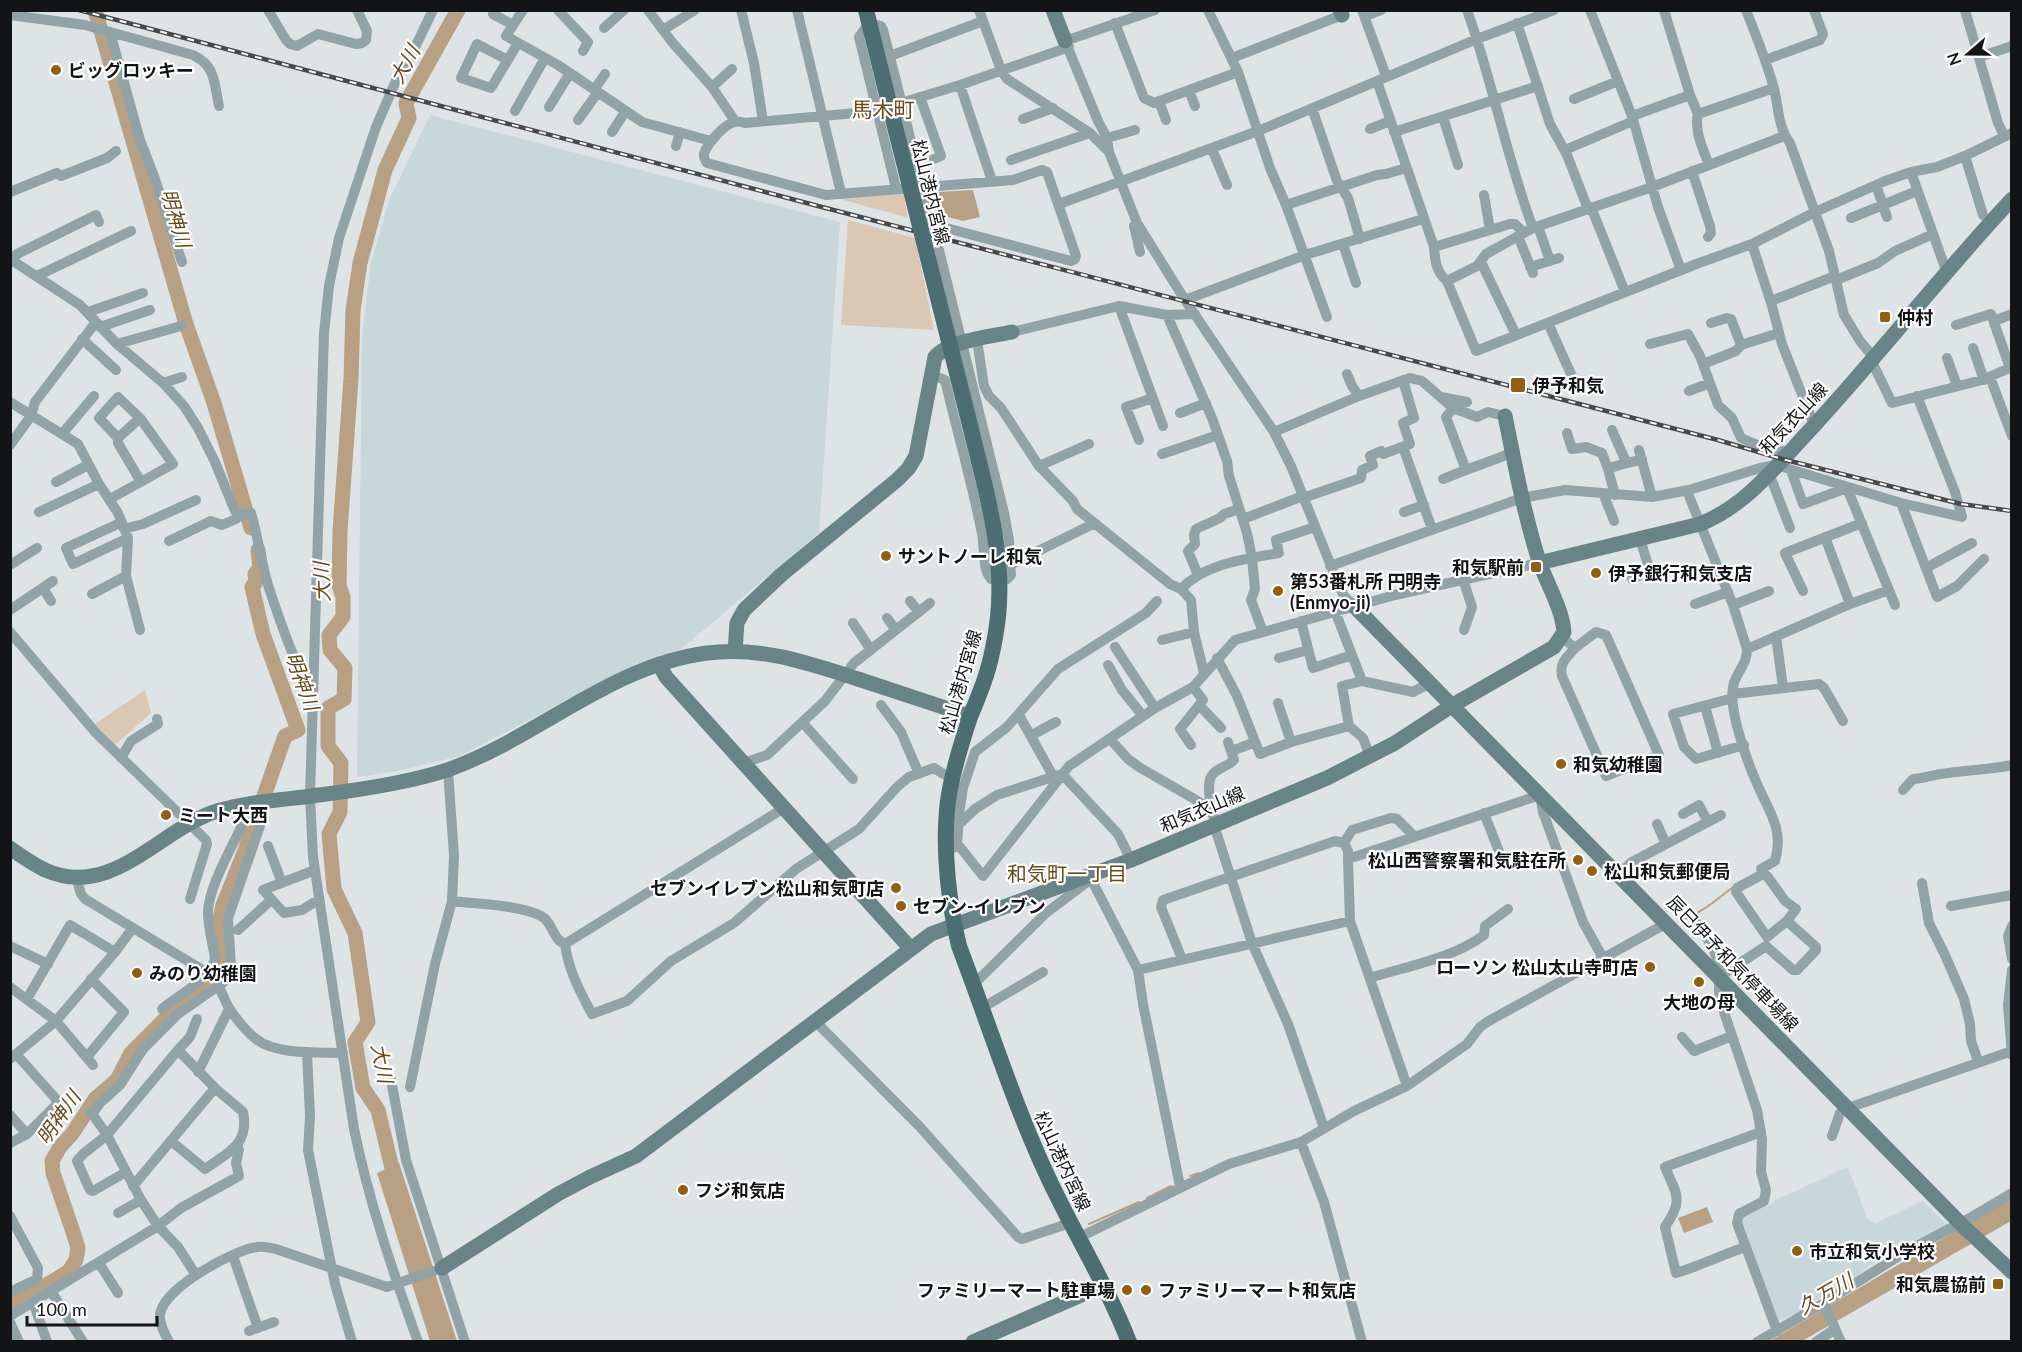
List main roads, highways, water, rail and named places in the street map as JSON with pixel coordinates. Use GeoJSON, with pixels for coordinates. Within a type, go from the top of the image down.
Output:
{"type":"FeatureCollection","features":[{"type":"Feature","properties":{"kind":"main road","name":"松山港内宮線"},"geometry":{"type":"LineString","coordinates":[[868,17],[970,425],[993,524],[1000,580],[998,617],[990,660],[981,692],[970,716],[946,810],[952,848],[947,872],[955,926],[959,946],[1020,1114],[1129,1341]]}},
{"type":"Feature","properties":{"kind":"waterway","name":"明神川"},"geometry":{"type":"LineString","coordinates":[[95,10],[186,324],[214,403],[251,528]]}},
{"type":"Feature","properties":{"kind":"waterway","name":"大川"},"geometry":{"type":"LineString","coordinates":[[396,1185],[378,1110],[363,1088],[355,1042],[368,1022],[355,933],[334,889],[329,834],[340,812],[341,763],[328,746],[328,708],[344,699],[345,668],[330,650],[329,635],[343,617],[343,597],[339,585],[340,531],[351,379],[353,310],[360,263],[385,170],[409,118],[406,103],[458,10]]}},
{"type":"Feature","properties":{"kind":"waterway","name":"明神川"},"geometry":{"type":"LineString","coordinates":[[10,1304],[69,1271],[76,1260],[78,1248],[53,1173],[52,1161],[60,1147],[72,1134],[95,1099],[117,1080],[131,1053],[173,1011],[219,975],[222,967],[219,924],[223,905],[244,853],[285,736],[298,730],[263,634],[252,587],[256,582],[255,574],[260,567],[258,550]]}},
{"type":"Feature","properties":{"kind":"waterway"},"geometry":{"type":"LineString","coordinates":[[1679,921],[1701,911],[1733,887]]}},
{"type":"Feature","properties":{"kind":"waterway"},"geometry":{"type":"LineString","coordinates":[[1190,1176],[1199,1173]]}},
{"type":"Feature","properties":{"kind":"waterway"},"geometry":{"type":"LineString","coordinates":[[1147,1198],[1171,1186]]}},
{"type":"Feature","properties":{"kind":"waterway"},"geometry":{"type":"LineString","coordinates":[[1089,1224],[1139,1202]]}},
{"type":"Feature","properties":{"kind":"railway"},"geometry":{"type":"LineString","coordinates":[[79,10],[818,206],[1718,440],[1782,459],[1961,504],[2012,511]]}},
{"type":"Feature","properties":{"kind":"place","name":"ビッグロッキー"},"geometry":{"type":"Point","coordinates":[56,70]}},
{"type":"Feature","properties":{"kind":"place","name":"仲村"},"geometry":{"type":"Point","coordinates":[1885,317]}},
{"type":"Feature","properties":{"kind":"place","name":"伊予和気"},"geometry":{"type":"Point","coordinates":[1518,385]}},
{"type":"Feature","properties":{"kind":"place","name":"サントノーレ和気"},"geometry":{"type":"Point","coordinates":[886,556]}},
{"type":"Feature","properties":{"kind":"place","name":"和気駅前"},"geometry":{"type":"Point","coordinates":[1536,567]}},
{"type":"Feature","properties":{"kind":"place","name":"伊予銀行和気支店"},"geometry":{"type":"Point","coordinates":[1596,573]}},
{"type":"Feature","properties":{"kind":"place","name":"第53番札所 円明寺 (Enmyo-ji)"},"geometry":{"type":"Point","coordinates":[1278,591]}},
{"type":"Feature","properties":{"kind":"place","name":"和気幼稚園"},"geometry":{"type":"Point","coordinates":[1561,764]}},
{"type":"Feature","properties":{"kind":"place","name":"ミート大西"},"geometry":{"type":"Point","coordinates":[166,815]}},
{"type":"Feature","properties":{"kind":"place","name":"松山西警察署和気駐在所"},"geometry":{"type":"Point","coordinates":[1578,860]}},
{"type":"Feature","properties":{"kind":"place","name":"松山和気郵便局"},"geometry":{"type":"Point","coordinates":[1592,871]}},
{"type":"Feature","properties":{"kind":"place","name":"セブンイレブン松山和気町店"},"geometry":{"type":"Point","coordinates":[896,888]}},
{"type":"Feature","properties":{"kind":"place","name":"セブン-イレブン"},"geometry":{"type":"Point","coordinates":[901,906]}},
{"type":"Feature","properties":{"kind":"place","name":"ローソン 松山太山寺町店"},"geometry":{"type":"Point","coordinates":[1650,967]}},
{"type":"Feature","properties":{"kind":"place","name":"みのり幼稚園"},"geometry":{"type":"Point","coordinates":[137,973]}},
{"type":"Feature","properties":{"kind":"place","name":"大地の母"},"geometry":{"type":"Point","coordinates":[1699,982]}},
{"type":"Feature","properties":{"kind":"place","name":"フジ和気店"},"geometry":{"type":"Point","coordinates":[683,1190]}},
{"type":"Feature","properties":{"kind":"place","name":"市立和気小学校"},"geometry":{"type":"Point","coordinates":[1797,1251]}},
{"type":"Feature","properties":{"kind":"place","name":"和気農協前"},"geometry":{"type":"Point","coordinates":[1998,1284]}},
{"type":"Feature","properties":{"kind":"place","name":"ファミリーマート駐車場"},"geometry":{"type":"Point","coordinates":[1127,1290]}},
{"type":"Feature","properties":{"kind":"place","name":"ファミリーマート和気店"},"geometry":{"type":"Point","coordinates":[1146,1290]}},
{"type":"Feature","properties":{"kind":"district","name":"馬木町"},"geometry":{"type":"Point","coordinates":[883,108]}},
{"type":"Feature","properties":{"kind":"district","name":"和気町一丁目"},"geometry":{"type":"Point","coordinates":[1067,873]}},
{"type":"Feature","properties":{"kind":"water label","name":"久万川"},"geometry":{"type":"Point","coordinates":[1825,1293]}}]}
